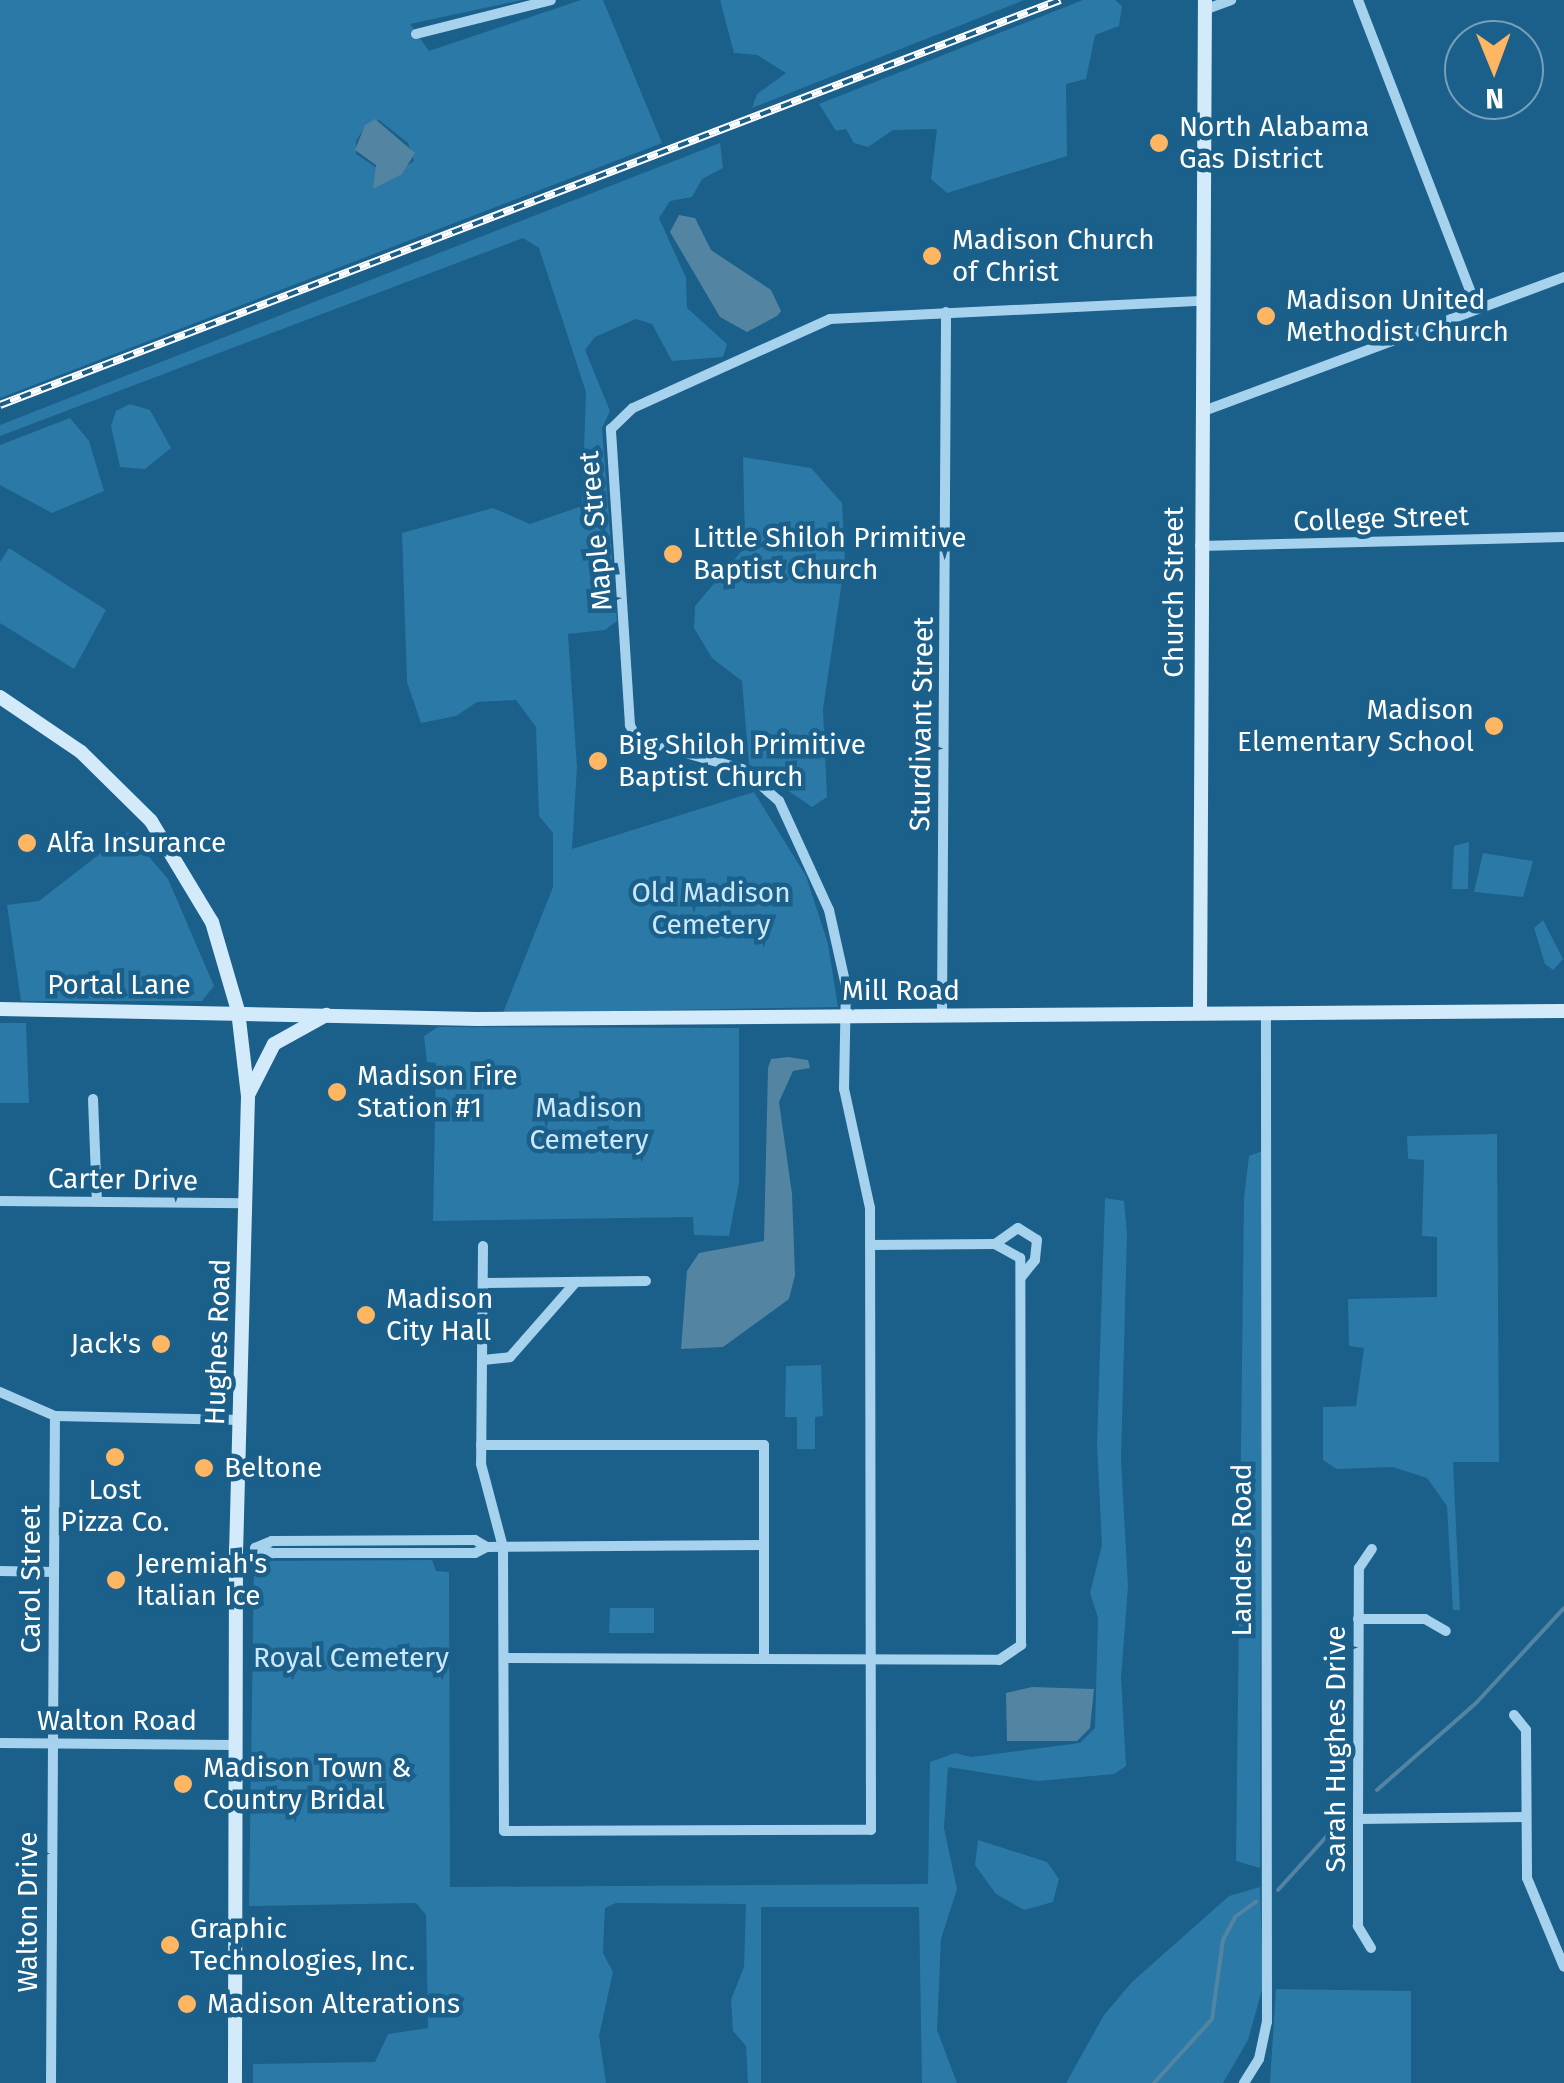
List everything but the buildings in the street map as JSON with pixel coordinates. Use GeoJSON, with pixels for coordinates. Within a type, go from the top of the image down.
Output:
{"type":"FeatureCollection","features":[{"type":"Feature","properties":{"kind":"street"},"geometry":{"type":"LineString","coordinates":[[416,34],[552,0]]}},
{"type":"Feature","properties":{"kind":"street"},"geometry":{"type":"LineString","coordinates":[[1204,5],[1231,0]]}},
{"type":"Feature","properties":{"kind":"street"},"geometry":{"type":"LineString","coordinates":[[1358,0],[1477,308]]}},
{"type":"Feature","properties":{"kind":"street","name":"Church Street"},"geometry":{"type":"LineString","coordinates":[[1200,1012],[1204,5]]}},
{"type":"Feature","properties":{"kind":"street"},"geometry":{"type":"LineString","coordinates":[[1201,412],[1564,276]]}},
{"type":"Feature","properties":{"kind":"street","name":"Maple Street"},"geometry":{"type":"LineString","coordinates":[[846,1016],[829,910],[780,801],[742,769],[637,739],[630,725],[611,429],[633,408],[830,320],[1201,301]]}},
{"type":"Feature","properties":{"kind":"street","name":"Sturdivant Street"},"geometry":{"type":"LineString","coordinates":[[942,1016],[946,312]]}},
{"type":"Feature","properties":{"kind":"street","name":"College Street"},"geometry":{"type":"LineString","coordinates":[[1199,546],[1564,537]]}},
{"type":"Feature","properties":{"kind":"street","name":"Hughes Road"},"geometry":{"type":"LineString","coordinates":[[0,697],[81,752],[152,821],[212,922],[238,1010],[248,1096],[236,1548],[235,2083]]}},
{"type":"Feature","properties":{"kind":"street","name":"Portal Lane"},"geometry":{"type":"LineString","coordinates":[[0,1010],[238,1010]]}},
{"type":"Feature","properties":{"kind":"street","name":"Mill Road"},"geometry":{"type":"LineString","coordinates":[[238,1010],[477,1018],[1564,1012]]}},
{"type":"Feature","properties":{"kind":"street"},"geometry":{"type":"LineString","coordinates":[[248,1096],[274,1044],[333,1012]]}},
{"type":"Feature","properties":{"kind":"street","name":"Landers Road"},"geometry":{"type":"LineString","coordinates":[[1244,2083],[1259,2059],[1267,2022],[1266,1012]]}},
{"type":"Feature","properties":{"kind":"street"},"geometry":{"type":"LineString","coordinates":[[484,1246],[482,1444],[503,1547],[504,1832],[871,1830],[870,1208],[844,1089],[846,1016]]}},
{"type":"Feature","properties":{"kind":"street"},"geometry":{"type":"LineString","coordinates":[[93,1099],[97,1202]]}},
{"type":"Feature","properties":{"kind":"street","name":"Carter Drive"},"geometry":{"type":"LineString","coordinates":[[0,1200],[246,1204]]}},
{"type":"Feature","properties":{"kind":"street"},"geometry":{"type":"LineString","coordinates":[[996,1244],[1018,1228],[1037,1240],[1035,1260],[1022,1276]]}},
{"type":"Feature","properties":{"kind":"street"},"geometry":{"type":"LineString","coordinates":[[505,1658],[999,1660],[1021,1644],[1022,1276],[1015,1251],[996,1244],[870,1245]]}},
{"type":"Feature","properties":{"kind":"street"},"geometry":{"type":"LineString","coordinates":[[484,1282],[646,1281]]}},
{"type":"Feature","properties":{"kind":"street"},"geometry":{"type":"LineString","coordinates":[[483,1360],[510,1357],[576,1282]]}},
{"type":"Feature","properties":{"kind":"street"},"geometry":{"type":"LineString","coordinates":[[0,1392],[55,1416],[241,1420]]}},
{"type":"Feature","properties":{"kind":"street","name":"Carol Street"},"geometry":{"type":"LineString","coordinates":[[53,1742],[55,1416]]}},
{"type":"Feature","properties":{"kind":"street"},"geometry":{"type":"LineString","coordinates":[[482,1444],[764,1444],[764,1657]]}},
{"type":"Feature","properties":{"kind":"street"},"geometry":{"type":"LineString","coordinates":[[236,1548],[255,1548],[272,1541],[397,1547],[475,1540],[487,1547],[763,1545]]}},
{"type":"Feature","properties":{"kind":"street","name":"Sarah Hughes Drive"},"geometry":{"type":"LineString","coordinates":[[1371,1948],[1358,1926],[1358,1619],[1359,1568],[1372,1549]]}},
{"type":"Feature","properties":{"kind":"street"},"geometry":{"type":"LineString","coordinates":[[0,1570],[54,1572]]}},
{"type":"Feature","properties":{"kind":"street"},"geometry":{"type":"LineString","coordinates":[[1358,1619],[1425,1619],[1446,1631]]}},
{"type":"Feature","properties":{"kind":"street"},"geometry":{"type":"LineString","coordinates":[[1514,1715],[1526,1730],[1527,1878],[1564,1967]]}},
{"type":"Feature","properties":{"kind":"street","name":"Walton Drive"},"geometry":{"type":"LineString","coordinates":[[51,2083],[53,1742]]}},
{"type":"Feature","properties":{"kind":"street","name":"Walton Road"},"geometry":{"type":"LineString","coordinates":[[0,1743],[234,1745]]}},
{"type":"Feature","properties":{"kind":"street"},"geometry":{"type":"LineString","coordinates":[[1358,1818],[1526,1817]]}},
{"type":"Feature","properties":{"kind":"green space"},"geometry":{"type":"Polygon","coordinates":[[[0,0],[522,0],[410,24],[429,51],[581,0],[603,0],[662,143],[0,398],[0,0]],[[379,120],[366,125],[356,141],[356,154],[378,169],[373,189],[414,161],[408,143],[379,120]]]}},
{"type":"Feature","properties":{"kind":"green space"},"geometry":{"type":"Polygon","coordinates":[[[720,0],[1024,0],[752,108],[757,94],[786,73],[757,55],[734,53],[720,0]]]}},
{"type":"Feature","properties":{"kind":"green space"},"geometry":{"type":"Polygon","coordinates":[[[1083,0],[1115,0],[1122,6],[1119,26],[1095,35],[1086,79],[1066,84],[1067,156],[947,193],[931,179],[937,129],[893,130],[868,147],[854,143],[846,129],[836,131],[819,104],[1083,0]]]}},
{"type":"Feature","properties":{"kind":"green space","name":"Old Madison Cemetery"},"geometry":{"type":"Polygon","coordinates":[[[720,143],[723,168],[702,179],[692,197],[670,201],[659,218],[686,278],[687,308],[727,344],[723,357],[672,361],[652,324],[636,319],[595,337],[585,350],[610,411],[602,428],[617,621],[605,630],[568,634],[577,767],[572,849],[754,792],[806,876],[828,944],[838,1007],[503,1013],[553,887],[553,833],[539,816],[536,727],[516,700],[477,702],[456,716],[421,723],[407,682],[402,533],[493,508],[530,524],[582,506],[586,392],[539,248],[523,238],[0,436],[0,425],[720,143]]]}},
{"type":"Feature","properties":{"kind":"green space"},"geometry":{"type":"Polygon","coordinates":[[[130,404],[150,410],[171,448],[145,469],[120,467],[111,426],[116,411],[130,404]]]}},
{"type":"Feature","properties":{"kind":"green space"},"geometry":{"type":"Polygon","coordinates":[[[70,418],[89,441],[104,491],[52,513],[0,485],[0,445],[70,418]]]}},
{"type":"Feature","properties":{"kind":"green space"},"geometry":{"type":"Polygon","coordinates":[[[743,457],[811,468],[842,503],[845,561],[823,709],[827,797],[812,807],[749,764],[742,681],[712,658],[694,628],[695,606],[745,547],[743,457]]]}},
{"type":"Feature","properties":{"kind":"green space"},"geometry":{"type":"Polygon","coordinates":[[[9,548],[106,610],[74,669],[0,623],[0,562],[9,548]]]}},
{"type":"Feature","properties":{"kind":"green space"},"geometry":{"type":"Polygon","coordinates":[[[128,832],[168,879],[214,986],[202,1001],[21,1001],[7,905],[39,901],[128,832]]]}},
{"type":"Feature","properties":{"kind":"green space"},"geometry":{"type":"Polygon","coordinates":[[[1469,842],[1468,889],[1452,889],[1454,846],[1469,842]]]}},
{"type":"Feature","properties":{"kind":"green space"},"geometry":{"type":"Polygon","coordinates":[[[1483,853],[1533,861],[1523,897],[1474,892],[1483,853]]]}},
{"type":"Feature","properties":{"kind":"green space"},"geometry":{"type":"Polygon","coordinates":[[[1543,920],[1563,959],[1553,970],[1545,964],[1534,928],[1543,920]]]}},
{"type":"Feature","properties":{"kind":"green space"},"geometry":{"type":"Polygon","coordinates":[[[0,1023],[26,1023],[29,1103],[0,1103],[0,1023]]]}},
{"type":"Feature","properties":{"kind":"green space","name":"Madison Cemetery"},"geometry":{"type":"Polygon","coordinates":[[[438,1027],[739,1028],[739,1183],[729,1236],[694,1235],[693,1217],[433,1221],[436,1063],[427,1062],[424,1036],[438,1027]]]}},
{"type":"Feature","properties":{"kind":"green space"},"geometry":{"type":"Polygon","coordinates":[[[1497,1134],[1499,1462],[1453,1462],[1460,1610],[1453,1610],[1447,1506],[1427,1478],[1393,1467],[1337,1469],[1323,1460],[1323,1407],[1356,1406],[1364,1348],[1349,1346],[1348,1299],[1437,1297],[1437,1237],[1422,1236],[1424,1160],[1408,1159],[1407,1136],[1497,1134]]]}},
{"type":"Feature","properties":{"kind":"green space"},"geometry":{"type":"Polygon","coordinates":[[[1262,1151],[1260,1868],[1236,1861],[1244,1198],[1249,1156],[1262,1151]]]}},
{"type":"Feature","properties":{"kind":"green space","name":"Royal Cemetery"},"geometry":{"type":"Polygon","coordinates":[[[1105,1198],[1124,1201],[1127,1233],[1121,1460],[1128,1586],[1121,1678],[1126,1766],[1114,1774],[1038,1781],[948,1767],[944,1828],[957,1889],[941,1939],[937,2030],[957,2083],[922,2083],[919,1907],[761,1907],[761,2083],[748,2083],[746,2046],[733,2031],[731,2000],[744,1967],[746,1904],[616,1903],[605,1908],[603,1953],[613,1972],[599,2036],[606,2083],[253,2083],[253,2064],[375,2062],[388,2034],[428,2028],[426,1915],[416,1903],[249,1906],[254,1561],[432,1560],[436,1571],[449,1572],[450,1887],[928,1884],[930,1762],[955,1753],[971,1757],[1080,1743],[1095,1728],[1098,1618],[1090,1593],[1102,1545],[1097,1443],[1105,1198]]]}},
{"type":"Feature","properties":{"kind":"green space"},"geometry":{"type":"Polygon","coordinates":[[[821,1365],[823,1416],[815,1417],[815,1449],[797,1449],[797,1417],[785,1417],[786,1366],[821,1365]]]}},
{"type":"Feature","properties":{"kind":"green space"},"geometry":{"type":"Polygon","coordinates":[[[610,1608],[654,1608],[654,1633],[609,1633],[610,1608]]]}},
{"type":"Feature","properties":{"kind":"green space"},"geometry":{"type":"Polygon","coordinates":[[[978,1840],[1047,1862],[1059,1879],[1053,1902],[1024,1910],[996,1894],[975,1865],[978,1840]]]}},
{"type":"Feature","properties":{"kind":"green space"},"geometry":{"type":"Polygon","coordinates":[[[1260,1887],[1263,1986],[1248,2040],[1223,2083],[1066,2083],[1104,2015],[1132,1982],[1229,1896],[1260,1887]]]}},
{"type":"Feature","properties":{"kind":"green space"},"geometry":{"type":"Polygon","coordinates":[[[1276,1989],[1411,1991],[1411,2083],[1270,2083],[1276,1989]]]}},
{"type":"Feature","properties":{"kind":"shaded area"},"geometry":{"type":"Polygon","coordinates":[[[375,119],[415,153],[402,174],[373,189],[376,165],[355,150],[365,125],[375,119]]]}},
{"type":"Feature","properties":{"kind":"shaded area"},"geometry":{"type":"Polygon","coordinates":[[[679,215],[695,218],[711,250],[771,290],[781,311],[777,316],[747,332],[720,317],[670,232],[679,215]]]}},
{"type":"Feature","properties":{"kind":"shaded area"},"geometry":{"type":"Polygon","coordinates":[[[771,1059],[808,1060],[810,1068],[793,1071],[779,1102],[792,1194],[795,1275],[789,1299],[723,1347],[681,1349],[687,1271],[699,1253],[764,1241],[768,1068],[771,1059]]]}},
{"type":"Feature","properties":{"kind":"shaded area"},"geometry":{"type":"Polygon","coordinates":[[[1032,1687],[1094,1689],[1090,1728],[1077,1741],[1007,1741],[1006,1693],[1032,1687]]]}},
{"type":"Feature","properties":{"kind":"waterway"},"geometry":{"type":"LineString","coordinates":[[1377,1790],[1477,1702],[1564,1608]]}},
{"type":"Feature","properties":{"kind":"waterway"},"geometry":{"type":"LineString","coordinates":[[1278,1890],[1345,1816]]}},
{"type":"Feature","properties":{"kind":"waterway"},"geometry":{"type":"LineString","coordinates":[[1154,2083],[1212,2019],[1223,1940],[1235,1917],[1256,1902]]}},
{"type":"Feature","properties":{"kind":"railway"},"geometry":{"type":"LineString","coordinates":[[0,405],[1060,0]]}},
{"type":"Feature","properties":{"kind":"place","name":"North Alabama Gas District"},"geometry":{"type":"Point","coordinates":[1159,143]}},
{"type":"Feature","properties":{"kind":"place","name":"Madison Church of Christ"},"geometry":{"type":"Point","coordinates":[932,256]}},
{"type":"Feature","properties":{"kind":"place","name":"Madison United Methodist Church"},"geometry":{"type":"Point","coordinates":[1266,316]}},
{"type":"Feature","properties":{"kind":"place","name":"Little Shiloh Primitive Baptist Church"},"geometry":{"type":"Point","coordinates":[673,554]}},
{"type":"Feature","properties":{"kind":"place","name":"Madison Elementary School"},"geometry":{"type":"Point","coordinates":[1494,726]}},
{"type":"Feature","properties":{"kind":"place","name":"Big Shiloh Primitive Baptist Church"},"geometry":{"type":"Point","coordinates":[598,761]}},
{"type":"Feature","properties":{"kind":"place","name":"Alfa Insurance"},"geometry":{"type":"Point","coordinates":[27,843]}},
{"type":"Feature","properties":{"kind":"place","name":"Madison Fire Station #1"},"geometry":{"type":"Point","coordinates":[337,1092]}},
{"type":"Feature","properties":{"kind":"place","name":"Madison City Hall"},"geometry":{"type":"Point","coordinates":[366,1315]}},
{"type":"Feature","properties":{"kind":"place","name":"Jack's"},"geometry":{"type":"Point","coordinates":[161,1344]}},
{"type":"Feature","properties":{"kind":"place","name":"Lost Pizza Co."},"geometry":{"type":"Point","coordinates":[115,1457]}},
{"type":"Feature","properties":{"kind":"place","name":"Beltone"},"geometry":{"type":"Point","coordinates":[204,1468]}},
{"type":"Feature","properties":{"kind":"place","name":"Jeremiah's Italian Ice"},"geometry":{"type":"Point","coordinates":[116,1580]}},
{"type":"Feature","properties":{"kind":"place","name":"Madison Town & Country Bridal"},"geometry":{"type":"Point","coordinates":[183,1784]}},
{"type":"Feature","properties":{"kind":"place","name":"Graphic Technologies, Inc."},"geometry":{"type":"Point","coordinates":[170,1945]}},
{"type":"Feature","properties":{"kind":"place","name":"Madison Alterations"},"geometry":{"type":"Point","coordinates":[187,2004]}}]}
